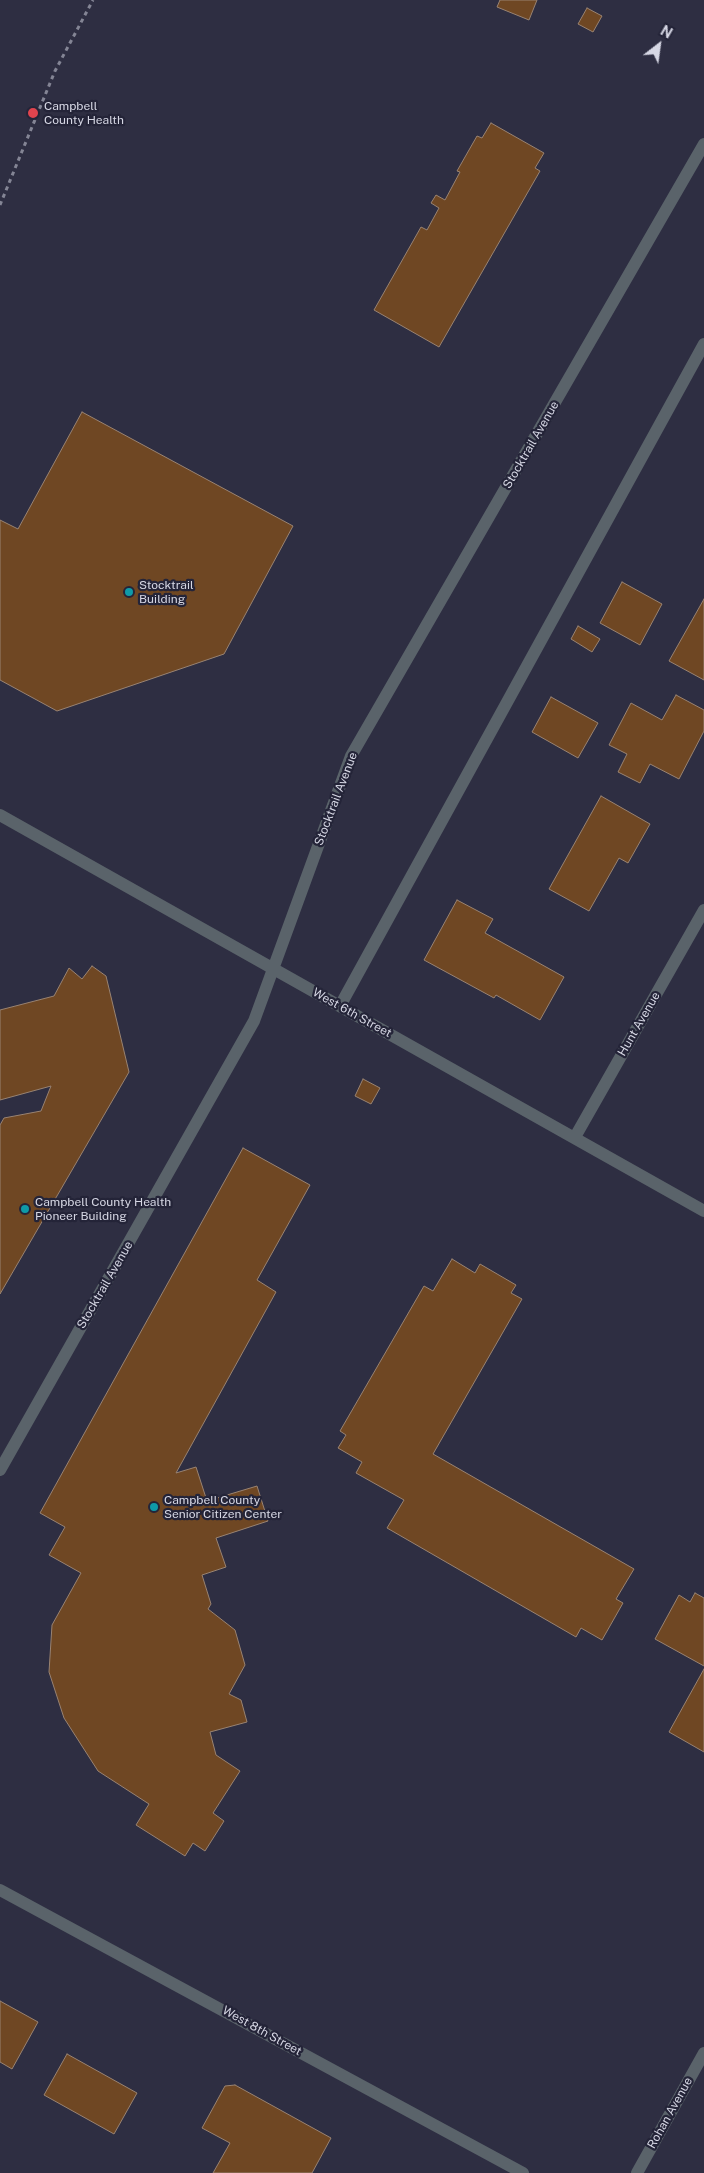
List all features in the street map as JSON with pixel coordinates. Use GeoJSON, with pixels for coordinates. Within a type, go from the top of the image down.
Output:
{"type":"FeatureCollection","features":[{"type":"Feature","properties":{"kind":"street","name":"Stocktrail Avenue"},"geometry":{"type":"LineString","coordinates":[[0,1470],[254,1021],[351,756],[704,144]]}},
{"type":"Feature","properties":{"kind":"street"},"geometry":{"type":"LineString","coordinates":[[340,1006],[704,344]]}},
{"type":"Feature","properties":{"kind":"street","name":"West 6th Street"},"geometry":{"type":"LineString","coordinates":[[0,815],[704,1211]]}},
{"type":"Feature","properties":{"kind":"street","name":"Hunt Avenue"},"geometry":{"type":"LineString","coordinates":[[575,1137],[704,910]]}},
{"type":"Feature","properties":{"kind":"street","name":"West 8th Street"},"geometry":{"type":"LineString","coordinates":[[0,1890],[523,2173]]}},
{"type":"Feature","properties":{"kind":"street","name":"Rohan Avenue"},"geometry":{"type":"LineString","coordinates":[[637,2173],[704,2053]]}},
{"type":"Feature","properties":{"kind":"path"},"geometry":{"type":"LineString","coordinates":[[0,206],[55,71],[93,0]]}},
{"type":"Feature","properties":{"kind":"building"},"geometry":{"type":"Polygon","coordinates":[[[500,0],[537,0],[529,20],[497,7],[500,0]]]}},
{"type":"Feature","properties":{"kind":"building"},"geometry":{"type":"Polygon","coordinates":[[[587,8],[602,16],[593,32],[578,24],[587,8]]]}},
{"type":"Feature","properties":{"kind":"building"},"geometry":{"type":"Polygon","coordinates":[[[491,123],[544,153],[535,168],[540,171],[439,347],[374,310],[421,227],[427,230],[439,208],[431,203],[436,195],[445,200],[460,172],[457,171],[477,136],[482,138],[491,123]]]}},
{"type":"Feature","properties":{"kind":"building","name":"Stocktrail Building"},"geometry":{"type":"Polygon","coordinates":[[[82,412],[293,526],[224,654],[57,711],[0,680],[0,520],[18,529],[82,412]]]}},
{"type":"Feature","properties":{"kind":"building"},"geometry":{"type":"Polygon","coordinates":[[[622,582],[662,604],[640,645],[600,623],[622,582]]]}},
{"type":"Feature","properties":{"kind":"building"},"geometry":{"type":"Polygon","coordinates":[[[704,599],[704,680],[669,661],[704,599]]]}},
{"type":"Feature","properties":{"kind":"building"},"geometry":{"type":"Polygon","coordinates":[[[578,626],[600,639],[592,652],[571,639],[578,626]]]}},
{"type":"Feature","properties":{"kind":"building"},"geometry":{"type":"Polygon","coordinates":[[[676,695],[704,710],[704,731],[679,779],[650,764],[640,783],[618,772],[627,754],[609,745],[631,703],[662,720],[676,695]]]}},
{"type":"Feature","properties":{"kind":"building"},"geometry":{"type":"Polygon","coordinates":[[[551,697],[598,723],[578,758],[532,732],[551,697]]]}},
{"type":"Feature","properties":{"kind":"building"},"geometry":{"type":"Polygon","coordinates":[[[601,796],[650,824],[628,863],[619,858],[589,911],[549,889],[601,796]]]}},
{"type":"Feature","properties":{"kind":"building"},"geometry":{"type":"Polygon","coordinates":[[[457,900],[493,919],[485,933],[564,977],[540,1020],[496,995],[494,998],[424,960],[457,900]]]}},
{"type":"Feature","properties":{"kind":"building","name":"Campbell County Health Pioneer Building"},"geometry":{"type":"Polygon","coordinates":[[[92,966],[106,976],[129,1072],[0,1294],[0,1125],[4,1118],[41,1111],[51,1086],[0,1100],[0,1010],[54,996],[69,968],[82,979],[92,966]]]}},
{"type":"Feature","properties":{"kind":"building"},"geometry":{"type":"Polygon","coordinates":[[[363,1079],[380,1088],[371,1104],[355,1096],[363,1079]]]}},
{"type":"Feature","properties":{"kind":"building","name":"Campbell County Senior Citizen Center"},"geometry":{"type":"Polygon","coordinates":[[[243,1148],[310,1185],[257,1280],[276,1292],[176,1473],[196,1467],[207,1501],[257,1486],[268,1521],[216,1538],[226,1567],[202,1575],[211,1604],[208,1609],[235,1630],[245,1665],[229,1694],[241,1700],[247,1722],[210,1732],[216,1755],[240,1771],[213,1813],[224,1821],[205,1851],[193,1843],[185,1856],[136,1825],[149,1804],[98,1771],[64,1718],[49,1672],[52,1625],[81,1573],[49,1555],[65,1527],[40,1513],[243,1148]]]}},
{"type":"Feature","properties":{"kind":"building"},"geometry":{"type":"Polygon","coordinates":[[[452,1259],[475,1273],[480,1264],[516,1285],[511,1293],[522,1299],[433,1454],[634,1569],[616,1599],[623,1603],[602,1640],[581,1628],[576,1637],[387,1528],[404,1500],[356,1473],[362,1462],[338,1448],[346,1435],[340,1431],[424,1286],[433,1291],[452,1259]]]}},
{"type":"Feature","properties":{"kind":"building"},"geometry":{"type":"Polygon","coordinates":[[[695,1593],[704,1598],[704,1666],[655,1639],[679,1595],[690,1602],[695,1593]]]}},
{"type":"Feature","properties":{"kind":"building"},"geometry":{"type":"Polygon","coordinates":[[[704,1669],[704,1752],[669,1732],[704,1669]]]}},
{"type":"Feature","properties":{"kind":"building"},"geometry":{"type":"Polygon","coordinates":[[[0,2001],[38,2022],[12,2069],[0,2062],[0,2001]]]}},
{"type":"Feature","properties":{"kind":"building"},"geometry":{"type":"Polygon","coordinates":[[[67,2054],[137,2093],[114,2134],[44,2095],[67,2054]]]}},
{"type":"Feature","properties":{"kind":"building"},"geometry":{"type":"Polygon","coordinates":[[[235,2085],[331,2138],[312,2173],[213,2173],[230,2143],[202,2128],[225,2086],[235,2085]]]}},
{"type":"Feature","properties":{"kind":"place","name":"Campbell County Health"},"geometry":{"type":"Point","coordinates":[33,113]}},
{"type":"Feature","properties":{"kind":"place","name":"Stocktrail Building"},"geometry":{"type":"Point","coordinates":[129,592]}},
{"type":"Feature","properties":{"kind":"place","name":"Campbell County Health Pioneer Building"},"geometry":{"type":"Point","coordinates":[25,1209]}},
{"type":"Feature","properties":{"kind":"place","name":"Campbell County Senior Citizen Center"},"geometry":{"type":"Point","coordinates":[154,1507]}}]}
